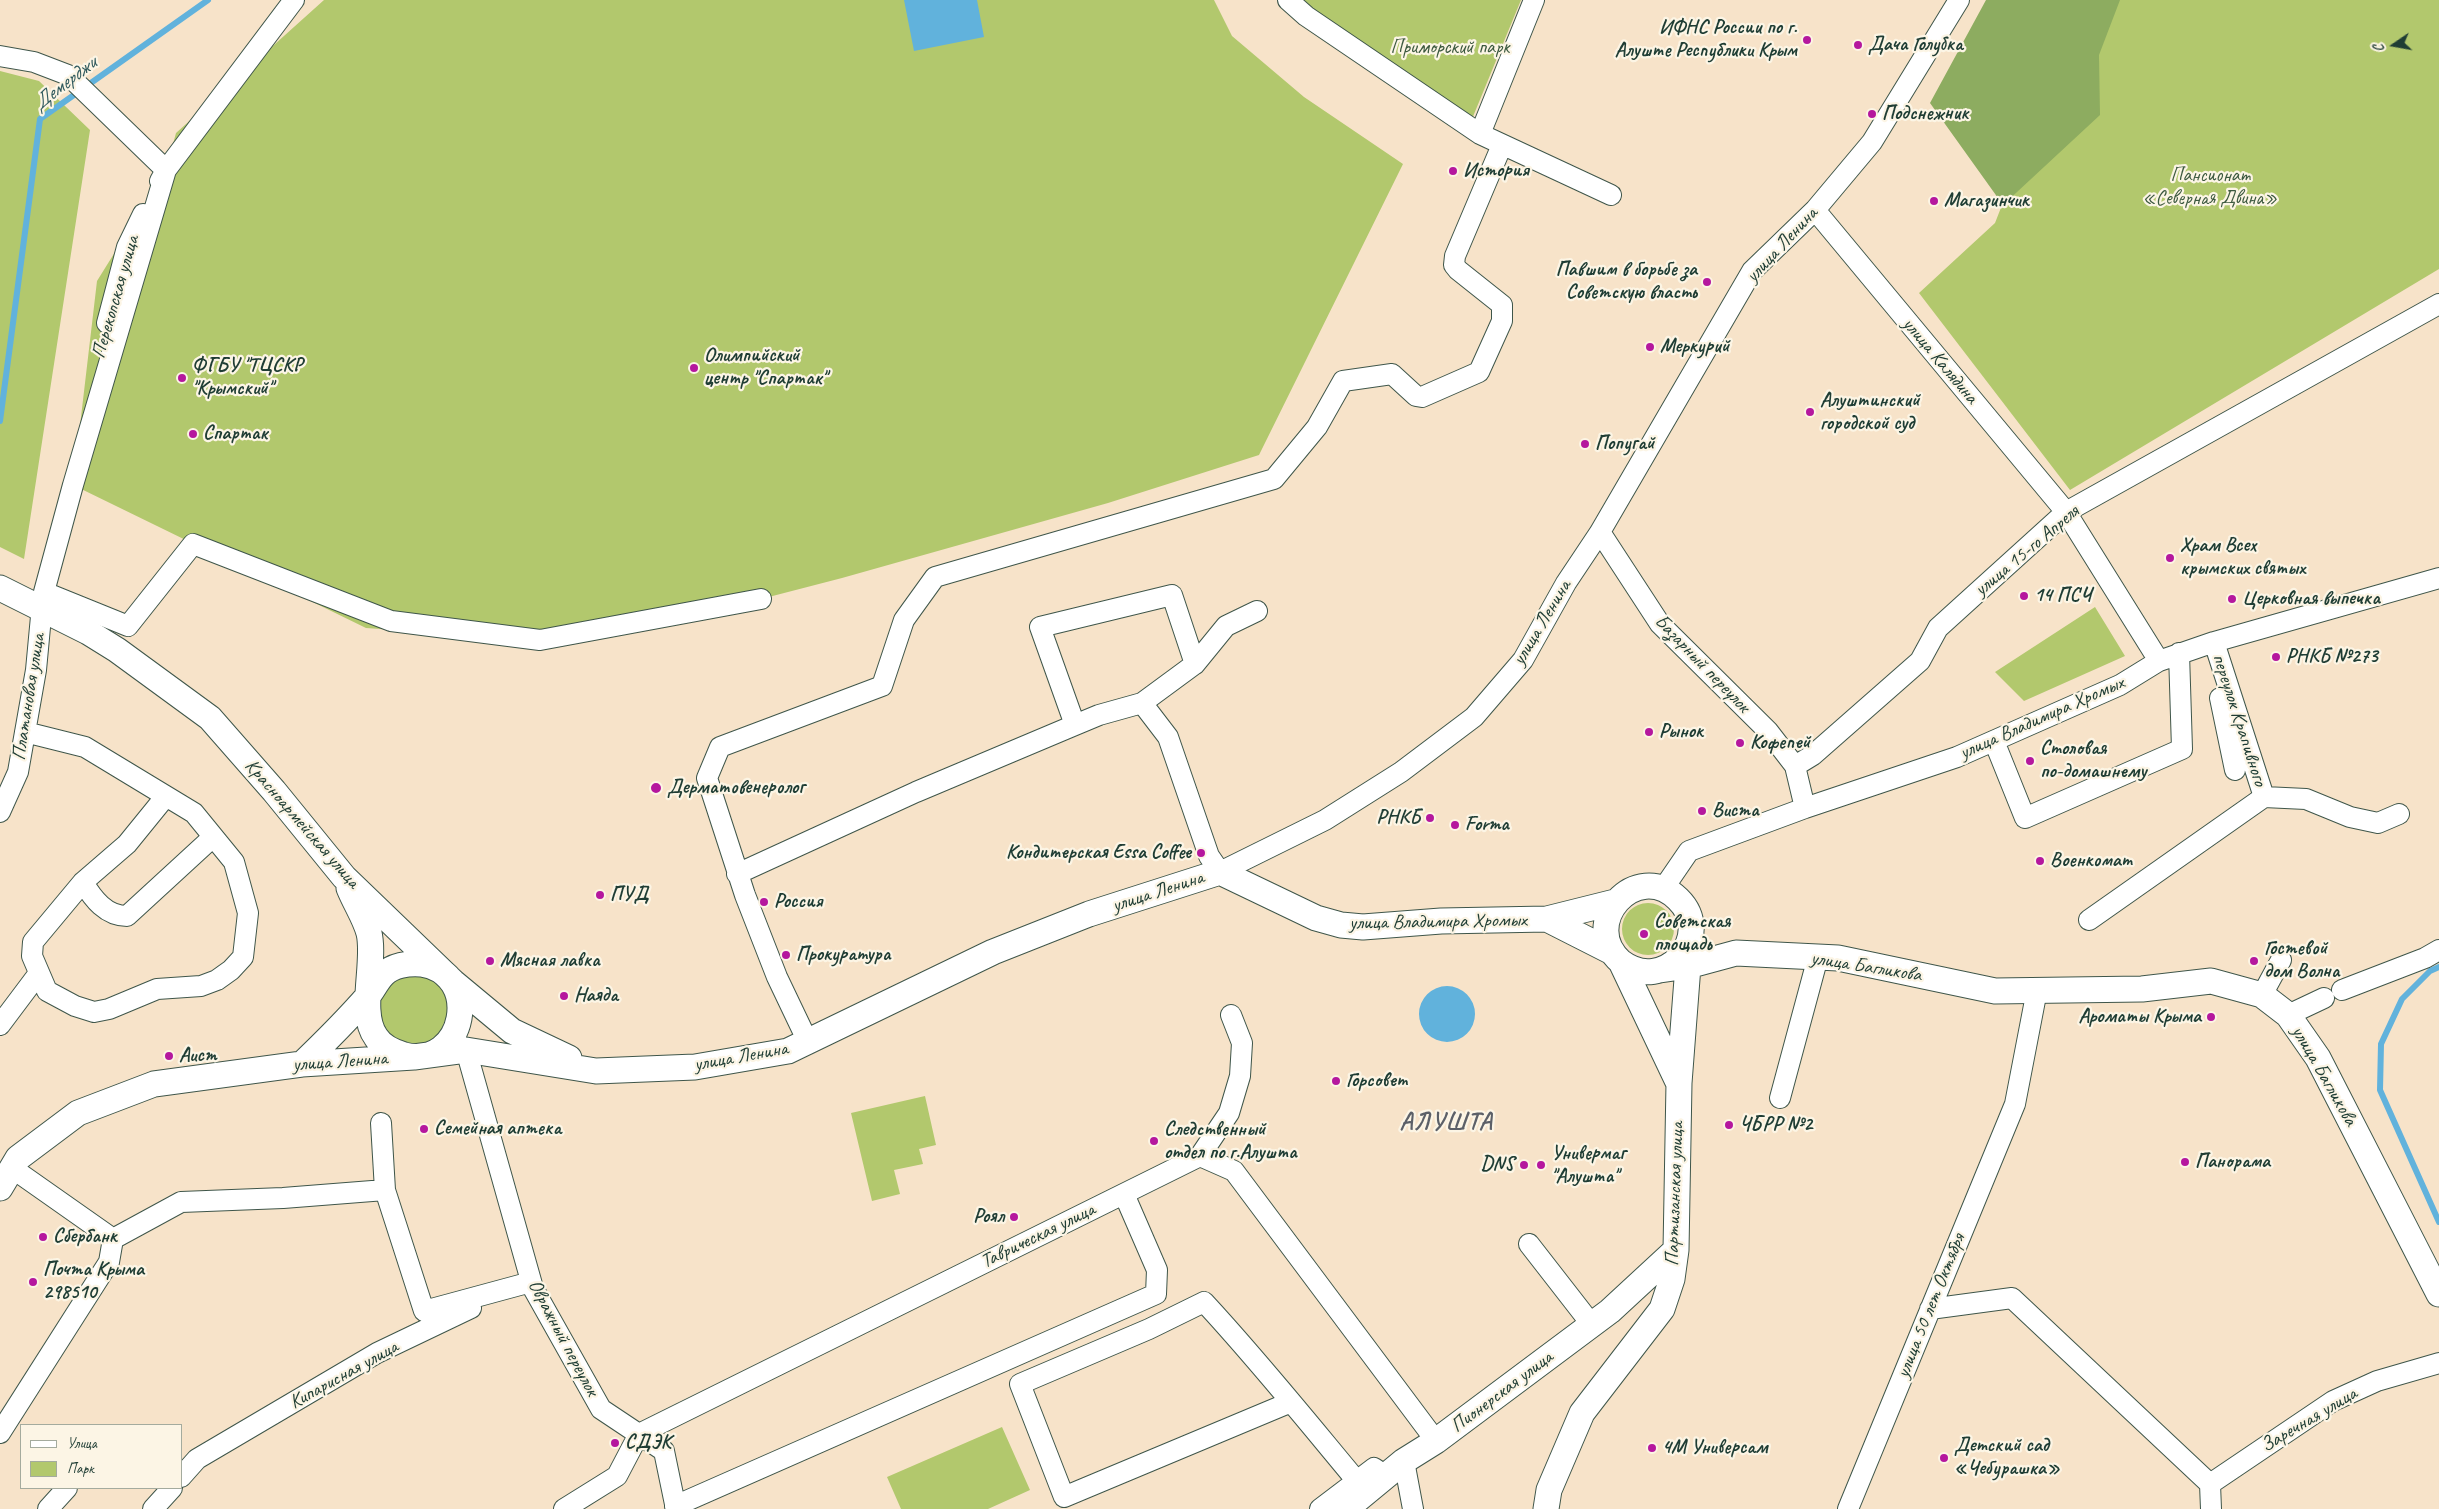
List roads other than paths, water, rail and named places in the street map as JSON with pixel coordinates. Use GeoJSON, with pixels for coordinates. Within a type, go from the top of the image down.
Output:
{"type":"FeatureCollection","features":[{"type":"Feature","properties":{"kind":"main road","name":"Красноармейская улица"},"geometry":{"type":"LineString","coordinates":[[0,588],[43,600],[117,650],[210,718],[274,791],[344,877],[453,982],[512,1031],[596,1071]]}},
{"type":"Feature","properties":{"kind":"main road","name":"улица Владимира Хромых"},"geometry":{"type":"LineString","coordinates":[[1220,872],[1316,918],[1341,925],[1363,927],[1441,921],[1547,919]]}},
{"type":"Feature","properties":{"kind":"main road","name":"улица Ленина"},"geometry":{"type":"LineString","coordinates":[[6,1178],[18,1158],[78,1113],[154,1084],[302,1064],[414,1057],[466,1050],[596,1071],[695,1067],[788,1051],[993,952],[1089,914],[1220,872]]}},
{"type":"Feature","properties":{"kind":"main road"},"geometry":{"type":"LineString","coordinates":[[302,1064],[369,994],[384,973],[407,962],[433,966],[453,982],[462,1007],[456,1032],[439,1050],[414,1057],[392,1052],[376,1037],[367,1017],[369,994],[369,934],[344,877]]}},
{"type":"Feature","properties":{"kind":"main road"},"geometry":{"type":"LineString","coordinates":[[1646,886],[1664,890],[1684,906],[1688,913],[1689,948],[1678,1083],[1606,935],[1607,917],[1615,902],[1629,891],[1646,886]]}},
{"type":"Feature","properties":{"kind":"main road"},"geometry":{"type":"LineString","coordinates":[[1547,919],[1615,902]]}},
{"type":"Feature","properties":{"kind":"main road"},"geometry":{"type":"LineString","coordinates":[[1547,919],[1639,971],[1660,970],[1676,961],[1689,948]]}},
{"type":"Feature","properties":{"kind":"main road","name":"улица Багликова"},"geometry":{"type":"LineString","coordinates":[[1689,948],[1736,953]]}},
{"type":"Feature","properties":{"kind":"main road","name":"улица Багликова"},"geometry":{"type":"LineString","coordinates":[[1689,948],[1736,953],[1838,958],[1995,991],[2142,989],[2211,982],[2262,995],[2288,1016],[2318,1058],[2439,1294]]}},
{"type":"Feature","properties":{"kind":"main road","name":"Партизанская улица"},"geometry":{"type":"LineString","coordinates":[[1546,1509],[1549,1490],[1582,1413],[1662,1309],[1672,1280],[1676,1250],[1678,1083]]}},
{"type":"Feature","properties":{"kind":"main road","name":"Пионерская улица"},"geometry":{"type":"LineString","coordinates":[[1346,1509],[1395,1468],[1436,1440],[1610,1311],[1676,1250]]}},
{"type":"Feature","properties":{"kind":"street","name":"Перекопская улица"},"geometry":{"type":"LineString","coordinates":[[43,600],[127,247],[166,170],[294,0]]}},
{"type":"Feature","properties":{"kind":"street"},"geometry":{"type":"LineString","coordinates":[[1288,0],[1306,16],[1480,134],[1611,195]]}},
{"type":"Feature","properties":{"kind":"street"},"geometry":{"type":"LineString","coordinates":[[1480,134],[1534,0]]}},
{"type":"Feature","properties":{"kind":"street","name":"улица Ленина"},"geometry":{"type":"LineString","coordinates":[[1220,872],[1325,820],[1401,772],[1474,717],[1523,660],[1566,583],[1600,532],[1752,271],[1815,210],[1872,142],[1959,0]]}},
{"type":"Feature","properties":{"kind":"street"},"geometry":{"type":"LineString","coordinates":[[0,56],[34,62],[68,75],[112,120],[166,170]]}},
{"type":"Feature","properties":{"kind":"street"},"geometry":{"type":"LineString","coordinates":[[808,1042],[777,977],[737,874],[707,778],[720,747],[882,686],[904,620],[936,577],[1274,479],[1317,427],[1343,381],[1392,374],[1416,396],[1422,397],[1479,372],[1504,313],[1502,306],[1454,265],[1455,256],[1502,145]]}},
{"type":"Feature","properties":{"kind":"street","name":"улица Калядина"},"geometry":{"type":"LineString","coordinates":[[1815,210],[2066,512],[2159,661]]}},
{"type":"Feature","properties":{"kind":"street","name":"улица 15-го Апреля"},"geometry":{"type":"LineString","coordinates":[[1795,766],[1813,755],[1920,661],[1938,628],[2066,512],[2439,304]]}},
{"type":"Feature","properties":{"kind":"street","name":"Базарный переулок"},"geometry":{"type":"LineString","coordinates":[[1600,532],[1660,624],[1768,731],[1795,766]]}},
{"type":"Feature","properties":{"kind":"street"},"geometry":{"type":"LineString","coordinates":[[43,600],[128,626],[193,544],[390,621],[540,640],[761,599]]}},
{"type":"Feature","properties":{"kind":"street","name":"улица Владимира Хромых"},"geometry":{"type":"LineString","coordinates":[[1664,890],[1689,851],[1805,808],[1957,757],[2120,685],[2159,661],[2214,642],[2439,578]]}},
{"type":"Feature","properties":{"kind":"street"},"geometry":{"type":"LineString","coordinates":[[1075,725],[1040,627],[1172,595],[1196,664]]}},
{"type":"Feature","properties":{"kind":"street","name":"Платановая улица"},"geometry":{"type":"LineString","coordinates":[[0,812],[18,772],[36,670],[43,600]]}},
{"type":"Feature","properties":{"kind":"street"},"geometry":{"type":"LineString","coordinates":[[737,874],[916,792],[1099,715],[1142,703],[1196,664],[1226,626],[1257,611]]}},
{"type":"Feature","properties":{"kind":"street","name":"переулок Крапивного"},"geometry":{"type":"LineString","coordinates":[[2214,642],[2264,798]]}},
{"type":"Feature","properties":{"kind":"street"},"geometry":{"type":"LineString","coordinates":[[1994,741],[2025,818],[2182,749],[2179,653]]}},
{"type":"Feature","properties":{"kind":"street"},"geometry":{"type":"LineString","coordinates":[[2222,666],[2219,696],[2236,770]]}},
{"type":"Feature","properties":{"kind":"street"},"geometry":{"type":"LineString","coordinates":[[1142,703],[1168,737],[1209,856],[1220,872]]}},
{"type":"Feature","properties":{"kind":"street"},"geometry":{"type":"LineString","coordinates":[[25,732],[85,747],[166,796],[194,813],[234,862],[248,913],[243,957],[231,970],[217,980],[201,986],[157,989],[109,1009],[94,1012],[55,997],[47,990],[32,956],[33,942],[83,882],[127,844],[166,796]]}},
{"type":"Feature","properties":{"kind":"street"},"geometry":{"type":"LineString","coordinates":[[1795,766],[1805,808]]}},
{"type":"Feature","properties":{"kind":"street"},"geometry":{"type":"LineString","coordinates":[[2089,920],[2264,798],[2306,799],[2350,817],[2378,822],[2400,814]]}},
{"type":"Feature","properties":{"kind":"street"},"geometry":{"type":"LineString","coordinates":[[83,882],[94,900],[118,916],[127,916],[213,837]]}},
{"type":"Feature","properties":{"kind":"street"},"geometry":{"type":"LineString","coordinates":[[2342,990],[2425,958],[2439,950]]}},
{"type":"Feature","properties":{"kind":"street"},"geometry":{"type":"LineString","coordinates":[[1780,1098],[1818,957]]}},
{"type":"Feature","properties":{"kind":"street"},"geometry":{"type":"LineString","coordinates":[[2262,995],[2281,960]]}},
{"type":"Feature","properties":{"kind":"street"},"geometry":{"type":"LineString","coordinates":[[0,1026],[39,973]]}},
{"type":"Feature","properties":{"kind":"street","name":"улица 50 лет Октября"},"geometry":{"type":"LineString","coordinates":[[1848,1509],[2015,1104],[2037,990]]}},
{"type":"Feature","properties":{"kind":"street"},"geometry":{"type":"LineString","coordinates":[[2288,1016],[2324,998]]}},
{"type":"Feature","properties":{"kind":"street"},"geometry":{"type":"LineString","coordinates":[[1231,1015],[1242,1043],[1240,1076],[1229,1113],[1200,1156],[1234,1171],[1436,1440]]}},
{"type":"Feature","properties":{"kind":"street","name":"Овражный переулок"},"geometry":{"type":"LineString","coordinates":[[466,1050],[524,1284],[601,1408],[664,1451],[676,1507]]}},
{"type":"Feature","properties":{"kind":"street"},"geometry":{"type":"LineString","coordinates":[[381,1123],[385,1190],[424,1312],[524,1284]]}},
{"type":"Feature","properties":{"kind":"street","name":"Таврическая улица"},"geometry":{"type":"LineString","coordinates":[[639,1434],[1200,1156]]}},
{"type":"Feature","properties":{"kind":"street"},"geometry":{"type":"LineString","coordinates":[[6,1178],[113,1239]]}},
{"type":"Feature","properties":{"kind":"street"},"geometry":{"type":"LineString","coordinates":[[113,1239],[181,1202],[283,1198],[385,1190]]}},
{"type":"Feature","properties":{"kind":"street"},"geometry":{"type":"LineString","coordinates":[[676,1507],[1156,1294],[1157,1270],[1124,1194]]}},
{"type":"Feature","properties":{"kind":"street"},"geometry":{"type":"LineString","coordinates":[[0,1434],[109,1262],[113,1239]]}},
{"type":"Feature","properties":{"kind":"street"},"geometry":{"type":"LineString","coordinates":[[1528,1244],[1592,1325]]}},
{"type":"Feature","properties":{"kind":"street","name":"Кипарисная улица"},"geometry":{"type":"LineString","coordinates":[[182,1476],[197,1459],[378,1353],[524,1284]]}},
{"type":"Feature","properties":{"kind":"street"},"geometry":{"type":"LineString","coordinates":[[1930,1309],[2012,1298],[2210,1484],[2211,1509]]}},
{"type":"Feature","properties":{"kind":"street"},"geometry":{"type":"LineString","coordinates":[[1291,1402],[1064,1496],[1020,1384],[1149,1329],[1204,1302],[1291,1402],[1356,1480]]}},
{"type":"Feature","properties":{"kind":"street","name":"Заречная улица"},"geometry":{"type":"LineString","coordinates":[[2210,1484],[2333,1401],[2377,1382],[2439,1363]]}},
{"type":"Feature","properties":{"kind":"street"},"geometry":{"type":"LineString","coordinates":[[564,1509],[617,1476],[639,1434]]}},
{"type":"Feature","properties":{"kind":"street"},"geometry":{"type":"LineString","coordinates":[[1320,1509],[1374,1468],[1395,1468],[1413,1509]]}},
{"type":"Feature","properties":{"kind":"street"},"geometry":{"type":"LineString","coordinates":[[48,1509],[66,1489]]}},
{"type":"Feature","properties":{"kind":"street"},"geometry":{"type":"LineString","coordinates":[[153,1509],[171,1489]]}},
{"type":"Feature","properties":{"kind":"water"},"geometry":{"type":"Polygon","coordinates":[[[904,0],[977,0],[984,37],[914,51],[904,0]]]}},
{"type":"Feature","properties":{"kind":"water"},"geometry":{"type":"Polygon","coordinates":[[[1447,986],[1458,988],[1467,994],[1473,1003],[1475,1014],[1473,1025],[1467,1034],[1458,1040],[1447,1042],[1436,1040],[1427,1034],[1421,1025],[1419,1014],[1421,1003],[1427,994],[1436,988],[1447,986]]]}},
{"type":"Feature","properties":{"kind":"waterway","name":"Демерджи"},"geometry":{"type":"LineString","coordinates":[[0,421],[40,119],[208,0]]}},
{"type":"Feature","properties":{"kind":"waterway"},"geometry":{"type":"LineString","coordinates":[[2439,967],[2430,971],[2402,999],[2381,1044],[2380,1090],[2439,1222]]}},
{"type":"Feature","properties":{"kind":"place","name":"ИФНС России по г. Алуште Республики Крым"},"geometry":{"type":"Point","coordinates":[1807,40]}},
{"type":"Feature","properties":{"kind":"place","name":"Дача Голубка"},"geometry":{"type":"Point","coordinates":[1858,45]}},
{"type":"Feature","properties":{"kind":"place","name":"Подснежник"},"geometry":{"type":"Point","coordinates":[1872,114]}},
{"type":"Feature","properties":{"kind":"place","name":"История"},"geometry":{"type":"Point","coordinates":[1453,171]}},
{"type":"Feature","properties":{"kind":"place","name":"Магазинчик"},"geometry":{"type":"Point","coordinates":[1934,201]}},
{"type":"Feature","properties":{"kind":"place","name":"Павшим в борьбе за Советскую власть"},"geometry":{"type":"Point","coordinates":[1707,282]}},
{"type":"Feature","properties":{"kind":"place","name":"Меркурий"},"geometry":{"type":"Point","coordinates":[1650,347]}},
{"type":"Feature","properties":{"kind":"place","name":"Олимпийский центр \"Спартак\""},"geometry":{"type":"Point","coordinates":[694,368]}},
{"type":"Feature","properties":{"kind":"place","name":"ФГБУ \"ТЦСКР \"Крымский\""},"geometry":{"type":"Point","coordinates":[182,378]}},
{"type":"Feature","properties":{"kind":"place","name":"Алуштинский городской суд"},"geometry":{"type":"Point","coordinates":[1810,412]}},
{"type":"Feature","properties":{"kind":"place","name":"Спартак"},"geometry":{"type":"Point","coordinates":[193,434]}},
{"type":"Feature","properties":{"kind":"place","name":"Попугай"},"geometry":{"type":"Point","coordinates":[1585,444]}},
{"type":"Feature","properties":{"kind":"place","name":"Храм Всех крымских святых"},"geometry":{"type":"Point","coordinates":[2170,558]}},
{"type":"Feature","properties":{"kind":"place","name":"14 ПСЧ"},"geometry":{"type":"Point","coordinates":[2024,596]}},
{"type":"Feature","properties":{"kind":"place","name":"Церковная выпечка"},"geometry":{"type":"Point","coordinates":[2232,599]}},
{"type":"Feature","properties":{"kind":"place","name":"РНКБ №273"},"geometry":{"type":"Point","coordinates":[2276,657]}},
{"type":"Feature","properties":{"kind":"place","name":"Рынок"},"geometry":{"type":"Point","coordinates":[1649,732]}},
{"type":"Feature","properties":{"kind":"place","name":"Кофепей"},"geometry":{"type":"Point","coordinates":[1740,743]}},
{"type":"Feature","properties":{"kind":"place","name":"Столовая по-домашнему"},"geometry":{"type":"Point","coordinates":[2030,761]}},
{"type":"Feature","properties":{"kind":"place","name":"Дерматовенеролог"},"geometry":{"type":"Point","coordinates":[656,788]}},
{"type":"Feature","properties":{"kind":"place","name":"Виста"},"geometry":{"type":"Point","coordinates":[1702,811]}},
{"type":"Feature","properties":{"kind":"place","name":"РНКБ"},"geometry":{"type":"Point","coordinates":[1430,818]}},
{"type":"Feature","properties":{"kind":"place","name":"Forma"},"geometry":{"type":"Point","coordinates":[1455,825]}},
{"type":"Feature","properties":{"kind":"place","name":"Кондитерская Essa Coffee"},"geometry":{"type":"Point","coordinates":[1201,853]}},
{"type":"Feature","properties":{"kind":"place","name":"Военкомат"},"geometry":{"type":"Point","coordinates":[2040,861]}},
{"type":"Feature","properties":{"kind":"place","name":"ПУД"},"geometry":{"type":"Point","coordinates":[600,895]}},
{"type":"Feature","properties":{"kind":"place","name":"Россия"},"geometry":{"type":"Point","coordinates":[764,902]}},
{"type":"Feature","properties":{"kind":"place","name":"Советская площадь"},"geometry":{"type":"Point","coordinates":[1644,934]}},
{"type":"Feature","properties":{"kind":"place","name":"Прокуратура"},"geometry":{"type":"Point","coordinates":[786,955]}},
{"type":"Feature","properties":{"kind":"place","name":"Мясная лавка"},"geometry":{"type":"Point","coordinates":[490,961]}},
{"type":"Feature","properties":{"kind":"place","name":"Гостевой дом Волна"},"geometry":{"type":"Point","coordinates":[2254,961]}},
{"type":"Feature","properties":{"kind":"place","name":"Наяда"},"geometry":{"type":"Point","coordinates":[564,996]}},
{"type":"Feature","properties":{"kind":"place","name":"Ароматы Крыма"},"geometry":{"type":"Point","coordinates":[2211,1017]}},
{"type":"Feature","properties":{"kind":"place","name":"Аист"},"geometry":{"type":"Point","coordinates":[169,1056]}},
{"type":"Feature","properties":{"kind":"place","name":"Горсовет"},"geometry":{"type":"Point","coordinates":[1336,1081]}},
{"type":"Feature","properties":{"kind":"place","name":"ЧБРР №2"},"geometry":{"type":"Point","coordinates":[1729,1125]}},
{"type":"Feature","properties":{"kind":"place","name":"Семейная аптека"},"geometry":{"type":"Point","coordinates":[424,1129]}},
{"type":"Feature","properties":{"kind":"place","name":"Следственный отдел по г.Алушта"},"geometry":{"type":"Point","coordinates":[1154,1141]}},
{"type":"Feature","properties":{"kind":"place","name":"Панорама"},"geometry":{"type":"Point","coordinates":[2185,1162]}},
{"type":"Feature","properties":{"kind":"place","name":"DNS"},"geometry":{"type":"Point","coordinates":[1524,1165]}},
{"type":"Feature","properties":{"kind":"place","name":"Универмаг \"Алушта\""},"geometry":{"type":"Point","coordinates":[1541,1165]}},
{"type":"Feature","properties":{"kind":"place","name":"Роял"},"geometry":{"type":"Point","coordinates":[1014,1217]}},
{"type":"Feature","properties":{"kind":"place","name":"Сбербанк"},"geometry":{"type":"Point","coordinates":[43,1237]}},
{"type":"Feature","properties":{"kind":"place","name":"Почта Крыма 298510"},"geometry":{"type":"Point","coordinates":[33,1282]}},
{"type":"Feature","properties":{"kind":"place","name":"СДЭК"},"geometry":{"type":"Point","coordinates":[615,1443]}},
{"type":"Feature","properties":{"kind":"place","name":"4М Универсам"},"geometry":{"type":"Point","coordinates":[1652,1448]}},
{"type":"Feature","properties":{"kind":"place","name":"Детский сад «Чебурашка»"},"geometry":{"type":"Point","coordinates":[1944,1458]}},
{"type":"Feature","properties":{"kind":"district","name":"АЛУШТА"},"geometry":{"type":"Point","coordinates":[1446,1122]}},
{"type":"Feature","properties":{"kind":"park label","name":"Приморский парк"},"geometry":{"type":"Point","coordinates":[1450,48]}},
{"type":"Feature","properties":{"kind":"park label","name":"Пансионат «Северная Двина»"},"geometry":{"type":"Point","coordinates":[2210,188]}}]}
